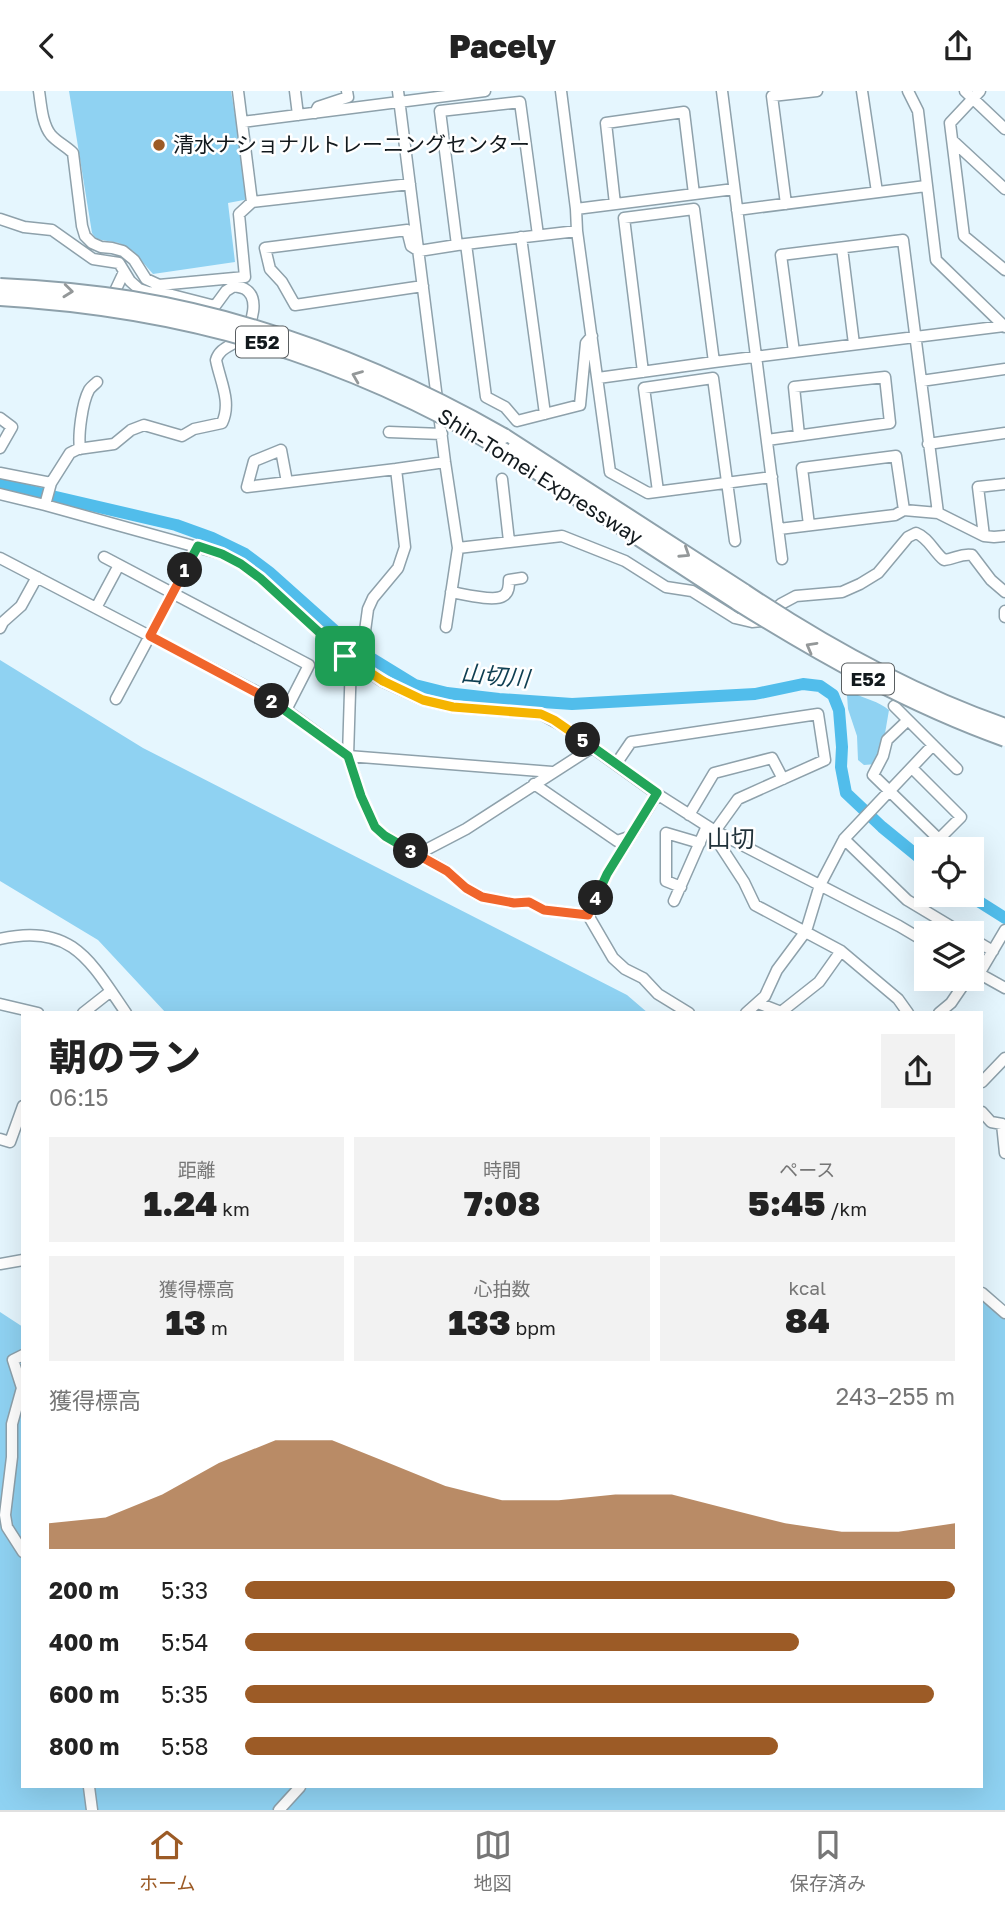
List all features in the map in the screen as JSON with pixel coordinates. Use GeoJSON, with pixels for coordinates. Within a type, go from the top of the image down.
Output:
{"type":"FeatureCollection","features":[{"type":"Feature","properties":{"kind":"highway","name":"Shin-Tomei Expressway"},"geometry":{"type":"LineString","coordinates":[[0,286],[67,290],[189,310],[254,327],[369,368],[456,409],[504,436],[742,598],[795,639],[866,678],[955,720],[1005,739]]}},
{"type":"Feature","properties":{"kind":"highway","name":"Shin-Tomei Expressway"},"geometry":{"type":"LineString","coordinates":[[0,298],[92,305],[186,322],[311,358],[396,393],[505,451],[742,598],[871,667],[944,702],[1005,726]]}},
{"type":"Feature","properties":{"kind":"street"},"geometry":{"type":"LineString","coordinates":[[38,91],[50,134],[73,153],[85,236],[101,247],[123,251],[134,260],[146,279],[159,285],[234,282],[245,277],[239,214],[253,202],[410,184]]}},
{"type":"Feature","properties":{"kind":"street"},"geometry":{"type":"LineString","coordinates":[[238,91],[253,202]]}},
{"type":"Feature","properties":{"kind":"street"},"geometry":{"type":"LineString","coordinates":[[295,91],[298,115]]}},
{"type":"Feature","properties":{"kind":"street"},"geometry":{"type":"LineString","coordinates":[[315,113],[318,107],[348,97],[348,91]]}},
{"type":"Feature","properties":{"kind":"street"},"geometry":{"type":"LineString","coordinates":[[242,122],[315,113],[399,96],[485,91]]}},
{"type":"Feature","properties":{"kind":"street"},"geometry":{"type":"LineString","coordinates":[[561,91],[610,472],[648,493],[772,477]]}},
{"type":"Feature","properties":{"kind":"street"},"geometry":{"type":"LineString","coordinates":[[722,91],[782,559]]}},
{"type":"Feature","properties":{"kind":"street"},"geometry":{"type":"LineString","coordinates":[[786,204],[772,96],[817,91]]}},
{"type":"Feature","properties":{"kind":"street"},"geometry":{"type":"LineString","coordinates":[[862,91],[877,192]]}},
{"type":"Feature","properties":{"kind":"street"},"geometry":{"type":"LineString","coordinates":[[908,91],[918,111],[936,260],[1004,326]]}},
{"type":"Feature","properties":{"kind":"street"},"geometry":{"type":"LineString","coordinates":[[1005,128],[973,94],[950,123],[964,236],[1005,270]]}},
{"type":"Feature","properties":{"kind":"street"},"geometry":{"type":"LineString","coordinates":[[399,96],[458,548],[446,627]]}},
{"type":"Feature","properties":{"kind":"street"},"geometry":{"type":"LineString","coordinates":[[538,235],[520,102],[440,111],[486,397],[505,407],[517,421],[580,405],[586,343],[592,336]]}},
{"type":"Feature","properties":{"kind":"street"},"geometry":{"type":"LineString","coordinates":[[615,204],[606,123],[684,112],[694,194]]}},
{"type":"Feature","properties":{"kind":"street"},"geometry":{"type":"LineString","coordinates":[[953,141],[1005,189]]}},
{"type":"Feature","properties":{"kind":"street"},"geometry":{"type":"LineString","coordinates":[[737,210],[926,186]]}},
{"type":"Feature","properties":{"kind":"street"},"geometry":{"type":"LineString","coordinates":[[576,209],[734,189]]}},
{"type":"Feature","properties":{"kind":"street"},"geometry":{"type":"LineString","coordinates":[[643,372],[624,218],[694,209],[714,362]]}},
{"type":"Feature","properties":{"kind":"street"},"geometry":{"type":"LineString","coordinates":[[0,219],[24,227],[52,230],[93,259],[119,263],[139,289],[148,292],[215,306],[234,282]]}},
{"type":"Feature","properties":{"kind":"street"},"geometry":{"type":"LineString","coordinates":[[423,286],[295,305],[282,282],[270,269],[265,248],[407,230],[411,246],[419,251],[577,231]]}},
{"type":"Feature","properties":{"kind":"street"},"geometry":{"type":"LineString","coordinates":[[522,237],[545,414]]}},
{"type":"Feature","properties":{"kind":"street"},"geometry":{"type":"LineString","coordinates":[[794,352],[781,255],[903,240],[938,513]]}},
{"type":"Feature","properties":{"kind":"street"},"geometry":{"type":"LineString","coordinates":[[842,248],[854,344]]}},
{"type":"Feature","properties":{"kind":"street"},"geometry":{"type":"LineString","coordinates":[[116,289],[124,272]]}},
{"type":"Feature","properties":{"kind":"street"},"geometry":{"type":"LineString","coordinates":[[46,503],[51,484],[70,453],[114,444],[131,430],[144,425],[182,436],[194,429],[222,423],[227,404],[216,360],[222,350],[234,344],[244,334],[254,305],[246,290],[234,282]]}},
{"type":"Feature","properties":{"kind":"street"},"geometry":{"type":"LineString","coordinates":[[598,378],[1004,326]]}},
{"type":"Feature","properties":{"kind":"street"},"geometry":{"type":"LineString","coordinates":[[920,381],[1005,369]]}},
{"type":"Feature","properties":{"kind":"street"},"geometry":{"type":"LineString","coordinates":[[767,440],[799,436],[890,423],[885,377],[794,387],[799,436]]}},
{"type":"Feature","properties":{"kind":"street"},"geometry":{"type":"LineString","coordinates":[[658,491],[644,388],[713,378],[735,541]]}},
{"type":"Feature","properties":{"kind":"street"},"geometry":{"type":"LineString","coordinates":[[80,449],[78,436],[86,398],[89,389],[97,382]]}},
{"type":"Feature","properties":{"kind":"street"},"geometry":{"type":"LineString","coordinates":[[0,418],[12,427],[0,448]]}},
{"type":"Feature","properties":{"kind":"street"},"geometry":{"type":"LineString","coordinates":[[389,432],[442,435]]}},
{"type":"Feature","properties":{"kind":"street"},"geometry":{"type":"LineString","coordinates":[[928,444],[1005,433]]}},
{"type":"Feature","properties":{"kind":"street"},"geometry":{"type":"LineString","coordinates":[[287,482],[281,450],[254,461],[247,487],[396,469],[445,461]]}},
{"type":"Feature","properties":{"kind":"street"},"geometry":{"type":"LineString","coordinates":[[810,526],[802,468],[896,456],[904,510]]}},
{"type":"Feature","properties":{"kind":"street"},"geometry":{"type":"LineString","coordinates":[[396,469],[405,547],[398,568],[373,598],[368,609],[365,631],[349,656],[348,756],[361,796],[375,827],[385,836],[447,871],[466,888],[482,897],[514,903],[529,902],[544,910],[588,915]]}},
{"type":"Feature","properties":{"kind":"street"},"geometry":{"type":"LineString","coordinates":[[0,473],[51,484]]}},
{"type":"Feature","properties":{"kind":"street"},"geometry":{"type":"LineString","coordinates":[[502,479],[509,541]]}},
{"type":"Feature","properties":{"kind":"street"},"geometry":{"type":"LineString","coordinates":[[984,536],[978,487],[1005,484]]}},
{"type":"Feature","properties":{"kind":"street"},"geometry":{"type":"LineString","coordinates":[[0,494],[46,503],[121,527],[222,554],[260,578],[349,656],[382,681],[423,700],[453,707],[541,714],[561,725],[689,815],[914,936]]}},
{"type":"Feature","properties":{"kind":"street"},"geometry":{"type":"LineString","coordinates":[[779,529],[895,515],[904,510],[938,513],[984,536],[1005,536]]}},
{"type":"Feature","properties":{"kind":"street"},"geometry":{"type":"LineString","coordinates":[[458,548],[562,536],[625,561],[666,587],[692,591],[735,618],[752,622],[762,621],[781,604],[796,596],[842,592],[860,584],[878,573],[908,537],[916,533],[924,536],[944,560],[964,554],[972,555],[991,580],[1005,592]]}},
{"type":"Feature","properties":{"kind":"street"},"geometry":{"type":"LineString","coordinates":[[116,699],[198,546]]}},
{"type":"Feature","properties":{"kind":"street"},"geometry":{"type":"LineString","coordinates":[[104,557],[309,666],[286,710]]}},
{"type":"Feature","properties":{"kind":"street"},"geometry":{"type":"LineString","coordinates":[[0,558],[257,692],[348,756],[552,772]]}},
{"type":"Feature","properties":{"kind":"street"},"geometry":{"type":"LineString","coordinates":[[96,608],[119,565]]}},
{"type":"Feature","properties":{"kind":"street"},"geometry":{"type":"LineString","coordinates":[[1,624],[21,606],[37,577]]}},
{"type":"Feature","properties":{"kind":"street"},"geometry":{"type":"LineString","coordinates":[[451,593],[494,599],[509,590],[509,580],[522,578]]}},
{"type":"Feature","properties":{"kind":"street"},"geometry":{"type":"LineString","coordinates":[[1005,611],[1005,617]]}},
{"type":"Feature","properties":{"kind":"street"},"geometry":{"type":"LineString","coordinates":[[894,706],[957,769]]}},
{"type":"Feature","properties":{"kind":"street"},"geometry":{"type":"LineString","coordinates":[[616,764],[631,742],[818,714],[825,760],[738,799],[700,843],[674,901]]}},
{"type":"Feature","properties":{"kind":"street"},"geometry":{"type":"LineString","coordinates":[[908,720],[887,740],[883,756],[873,775],[937,837]]}},
{"type":"Feature","properties":{"kind":"street"},"geometry":{"type":"LineString","coordinates":[[748,1011],[765,996],[777,970],[806,931],[820,885],[844,839],[933,745]]}},
{"type":"Feature","properties":{"kind":"street"},"geometry":{"type":"LineString","coordinates":[[418,854],[466,829],[593,747]]}},
{"type":"Feature","properties":{"kind":"street"},"geometry":{"type":"LineString","coordinates":[[689,815],[714,773],[772,758],[783,779]]}},
{"type":"Feature","properties":{"kind":"street"},"geometry":{"type":"LineString","coordinates":[[912,768],[961,817],[941,837]]}},
{"type":"Feature","properties":{"kind":"street"},"geometry":{"type":"LineString","coordinates":[[534,784],[617,841],[629,837]]}},
{"type":"Feature","properties":{"kind":"street"},"geometry":{"type":"LineString","coordinates":[[588,915],[607,874],[657,793]]}},
{"type":"Feature","properties":{"kind":"street"},"geometry":{"type":"LineString","coordinates":[[711,828],[744,881],[755,905],[841,951],[898,999],[907,1011]]}},
{"type":"Feature","properties":{"kind":"street"},"geometry":{"type":"LineString","coordinates":[[681,887],[666,881],[666,833],[700,843]]}},
{"type":"Feature","properties":{"kind":"street"},"geometry":{"type":"LineString","coordinates":[[844,839],[907,900],[942,921]]}},
{"type":"Feature","properties":{"kind":"street"},"geometry":{"type":"LineString","coordinates":[[588,915],[612,958],[625,969],[643,978],[657,994],[686,1011]]}},
{"type":"Feature","properties":{"kind":"street"},"geometry":{"type":"LineString","coordinates":[[984,961],[1005,930]]}},
{"type":"Feature","properties":{"kind":"street"},"geometry":{"type":"LineString","coordinates":[[0,939],[40,935],[59,940],[78,950],[97,968],[125,1011]]}},
{"type":"Feature","properties":{"kind":"street"},"geometry":{"type":"LineString","coordinates":[[984,946],[993,951]]}},
{"type":"Feature","properties":{"kind":"street"},"geometry":{"type":"LineString","coordinates":[[782,1011],[819,982],[841,951]]}},
{"type":"Feature","properties":{"kind":"street"},"geometry":{"type":"LineString","coordinates":[[984,978],[1005,988]]}},
{"type":"Feature","properties":{"kind":"street"},"geometry":{"type":"LineString","coordinates":[[86,1011],[111,991]]}},
{"type":"Feature","properties":{"kind":"street"},"geometry":{"type":"LineString","coordinates":[[941,1011],[960,991]]}},
{"type":"Feature","properties":{"kind":"street"},"geometry":{"type":"LineString","coordinates":[[758,1003],[778,1011]]}},
{"type":"Feature","properties":{"kind":"street"},"geometry":{"type":"LineString","coordinates":[[0,1004],[30,1011]]}},
{"type":"Feature","properties":{"kind":"street"},"geometry":{"type":"LineString","coordinates":[[983,1081],[1005,1058]]}},
{"type":"Feature","properties":{"kind":"street"},"geometry":{"type":"LineString","coordinates":[[0,1139],[10,1142],[21,1112]]}},
{"type":"Feature","properties":{"kind":"street"},"geometry":{"type":"LineString","coordinates":[[983,1113],[991,1122],[1002,1124],[1005,1153]]}},
{"type":"Feature","properties":{"kind":"street"},"geometry":{"type":"LineString","coordinates":[[0,1264],[21,1260]]}},
{"type":"Feature","properties":{"kind":"street"},"geometry":{"type":"LineString","coordinates":[[983,1294],[1005,1313]]}},
{"type":"Feature","properties":{"kind":"street"},"geometry":{"type":"LineString","coordinates":[[21,1356],[13,1360],[21,1385]]}},
{"type":"Feature","properties":{"kind":"street"},"geometry":{"type":"LineString","coordinates":[[21,1392],[12,1424],[12,1457],[5,1515],[7,1527],[21,1549]]}},
{"type":"Feature","properties":{"kind":"street"},"geometry":{"type":"LineString","coordinates":[[89,1788],[92,1810]]}},
{"type":"Feature","properties":{"kind":"street"},"geometry":{"type":"LineString","coordinates":[[279,1810],[299,1788]]}},
{"type":"Feature","properties":{"kind":"shaded area","name":"清水ナショナルトレーニングセンター"},"geometry":{"type":"Polygon","coordinates":[[[69,91],[231,91],[249,199],[228,203],[235,262],[153,274],[133,251],[119,243],[96,239],[92,233],[69,91]]]}},
{"type":"Feature","properties":{"kind":"shaded area"},"geometry":{"type":"Polygon","coordinates":[[[0,660],[143,748],[627,995],[646,1011],[164,1011],[98,940],[0,881],[0,660]]]}},
{"type":"Feature","properties":{"kind":"shaded area"},"geometry":{"type":"Polygon","coordinates":[[[853,693],[889,710],[882,751],[876,764],[864,765],[858,760],[857,736],[848,709],[847,695],[853,693]]]}},
{"type":"Feature","properties":{"kind":"shaded area"},"geometry":{"type":"Polygon","coordinates":[[[983,1292],[1005,1309],[1005,1810],[0,1810],[0,1312],[21,1326],[21,1788],[983,1788],[983,1292]]]}},
{"type":"Feature","properties":{"kind":"waterway","name":"山切川"},"geometry":{"type":"LineString","coordinates":[[0,484],[176,525],[212,538],[245,554],[269,572],[353,647],[415,685],[447,693],[572,704],[755,694],[803,684],[820,686],[833,695],[839,710],[841,767],[846,793],[914,853]]}},
{"type":"Feature","properties":{"kind":"waterway","name":"山切川"},"geometry":{"type":"LineString","coordinates":[[984,905],[1005,918]]}},
{"type":"Feature","properties":{"kind":"place","name":"清水ナショナルトレーニングセンター"},"geometry":{"type":"Point","coordinates":[159,145]}},
{"type":"Feature","properties":{"kind":"district","name":"山切"},"geometry":{"type":"Point","coordinates":[731,839]}},
{"type":"Feature","properties":{"kind":"route"},"geometry":{"type":"LineString","coordinates":[[198,546],[222,554],[260,578],[345,656],[382,681],[423,700],[453,707],[541,714],[554,720],[657,793],[607,874],[588,915],[544,910],[529,902],[514,903],[482,897],[466,888],[447,871],[385,836],[375,827],[348,756],[257,692],[150,636],[198,546]]}}]}
